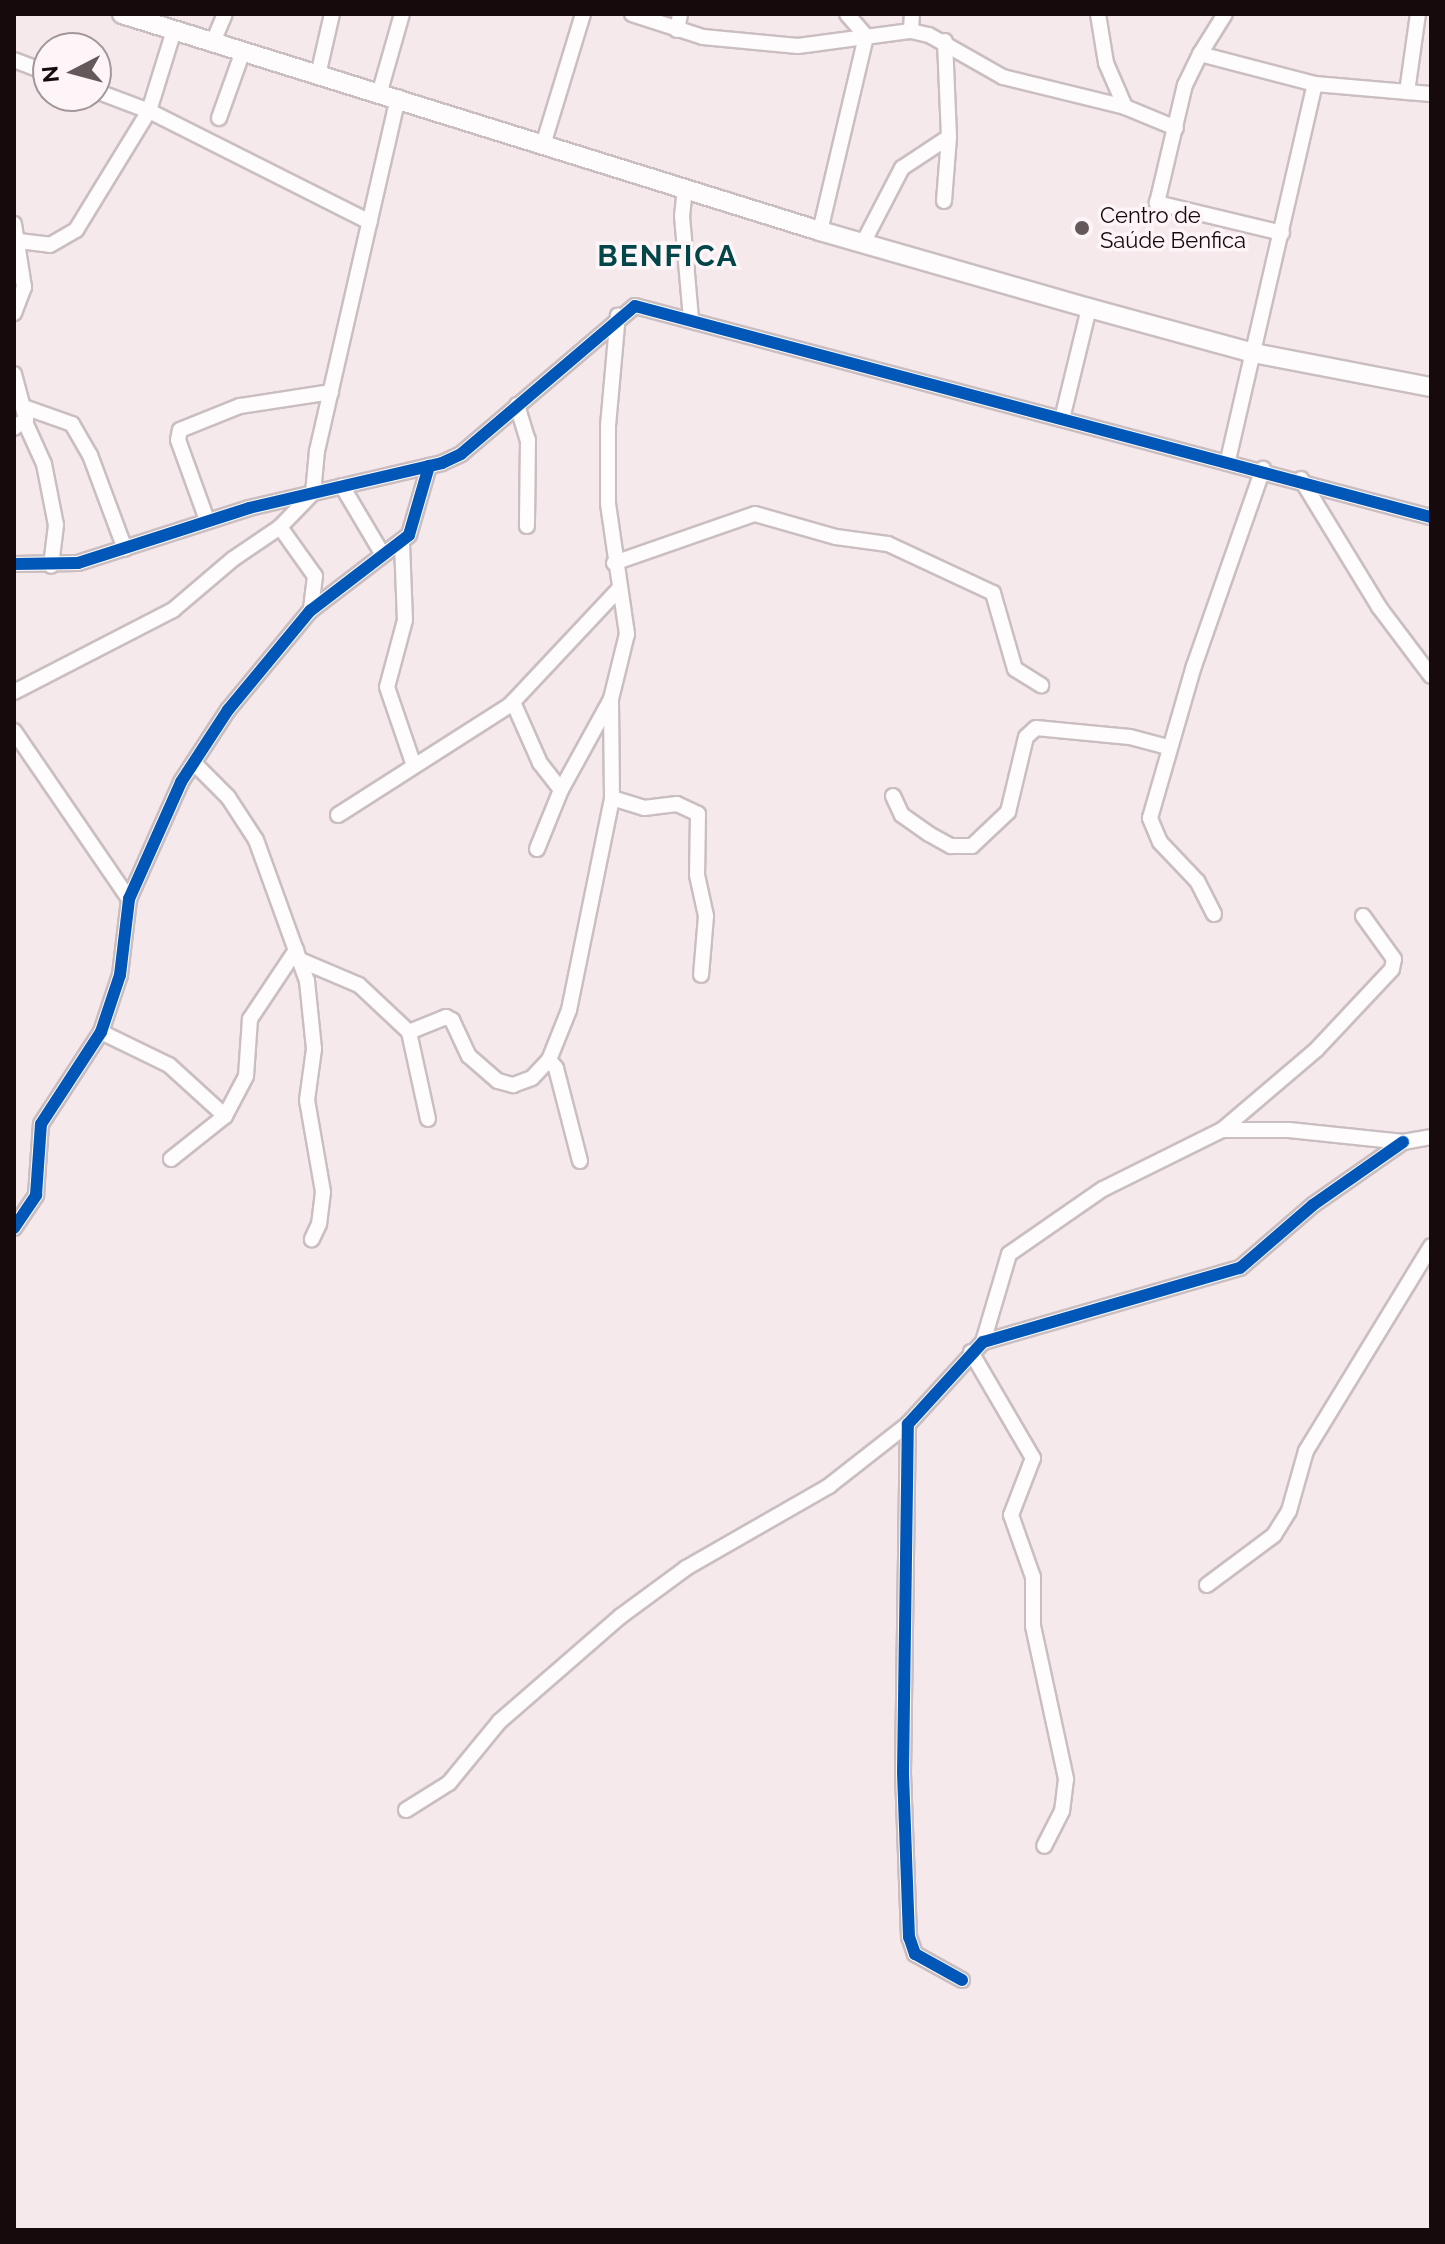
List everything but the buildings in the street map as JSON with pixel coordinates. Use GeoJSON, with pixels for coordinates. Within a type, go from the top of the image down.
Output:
{"type":"FeatureCollection","features":[{"type":"Feature","properties":{"kind":"main road"},"geometry":{"type":"LineString","coordinates":[[122,14],[389,94],[820,231],[1089,308],[1254,353],[1431,387]]}},
{"type":"Feature","properties":{"kind":"street"},"geometry":{"type":"LineString","coordinates":[[213,42],[225,14]]}},
{"type":"Feature","properties":{"kind":"street"},"geometry":{"type":"LineString","coordinates":[[318,75],[332,14]]}},
{"type":"Feature","properties":{"kind":"street"},"geometry":{"type":"LineString","coordinates":[[14,692],[173,610],[233,559],[280,527],[313,493],[331,392],[370,222],[402,14]]}},
{"type":"Feature","properties":{"kind":"street"},"geometry":{"type":"LineString","coordinates":[[543,145],[583,14]]}},
{"type":"Feature","properties":{"kind":"street"},"geometry":{"type":"LineString","coordinates":[[632,14],[677,30],[798,46],[911,31],[945,41],[1003,77],[1125,107],[1176,128]]}},
{"type":"Feature","properties":{"kind":"street"},"geometry":{"type":"LineString","coordinates":[[677,30],[680,14]]}},
{"type":"Feature","properties":{"kind":"street"},"geometry":{"type":"LineString","coordinates":[[847,14],[866,36]]}},
{"type":"Feature","properties":{"kind":"street"},"geometry":{"type":"LineString","coordinates":[[911,31],[912,14]]}},
{"type":"Feature","properties":{"kind":"street"},"geometry":{"type":"LineString","coordinates":[[1098,14],[1106,63],[1125,107]]}},
{"type":"Feature","properties":{"kind":"street"},"geometry":{"type":"LineString","coordinates":[[1225,14],[1185,85],[1157,203],[1282,233]]}},
{"type":"Feature","properties":{"kind":"street"},"geometry":{"type":"LineString","coordinates":[[1407,92],[1418,14]]}},
{"type":"Feature","properties":{"kind":"street"},"geometry":{"type":"LineString","coordinates":[[19,241],[50,245],[76,230],[149,111],[174,30]]}},
{"type":"Feature","properties":{"kind":"street"},"geometry":{"type":"LineString","coordinates":[[820,231],[866,36]]}},
{"type":"Feature","properties":{"kind":"street"},"geometry":{"type":"LineString","coordinates":[[944,201],[949,137],[945,41]]}},
{"type":"Feature","properties":{"kind":"street"},"geometry":{"type":"LineString","coordinates":[[219,118],[243,51]]}},
{"type":"Feature","properties":{"kind":"street"},"geometry":{"type":"LineString","coordinates":[[1200,54],[1315,84],[1431,94]]}},
{"type":"Feature","properties":{"kind":"street"},"geometry":{"type":"LineString","coordinates":[[1228,460],[1315,84]]}},
{"type":"Feature","properties":{"kind":"street"},"geometry":{"type":"LineString","coordinates":[[112,97],[149,111],[370,222]]}},
{"type":"Feature","properties":{"kind":"street"},"geometry":{"type":"LineString","coordinates":[[863,243],[902,168],[949,137]]}},
{"type":"Feature","properties":{"kind":"street"},"geometry":{"type":"LineString","coordinates":[[685,188],[682,216],[691,319]]}},
{"type":"Feature","properties":{"kind":"street"},"geometry":{"type":"LineString","coordinates":[[14,224],[24,287],[14,313]]}},
{"type":"Feature","properties":{"kind":"street"},"geometry":{"type":"LineString","coordinates":[[14,564],[51,566],[125,549],[207,520],[429,466],[461,454],[618,315],[642,306],[1062,419],[1301,479],[1431,517]]}},
{"type":"Feature","properties":{"kind":"street"},"geometry":{"type":"LineString","coordinates":[[1062,419],[1089,308]]}},
{"type":"Feature","properties":{"kind":"street"},"geometry":{"type":"LineString","coordinates":[[409,1032],[446,1017],[452,1020],[469,1056],[498,1081],[513,1085],[532,1078],[549,1060],[569,1010],[612,798],[611,699],[627,634],[614,563],[608,426],[618,315]]}},
{"type":"Feature","properties":{"kind":"street"},"geometry":{"type":"LineString","coordinates":[[14,374],[21,419],[44,464],[56,525],[51,566]]}},
{"type":"Feature","properties":{"kind":"street"},"geometry":{"type":"LineString","coordinates":[[207,520],[178,440],[180,430],[240,406],[331,392]]}},
{"type":"Feature","properties":{"kind":"street"},"geometry":{"type":"LineString","coordinates":[[517,405],[528,440],[527,526]]}},
{"type":"Feature","properties":{"kind":"street"},"geometry":{"type":"LineString","coordinates":[[21,419],[72,424],[90,455],[125,549]]}},
{"type":"Feature","properties":{"kind":"street"},"geometry":{"type":"LineString","coordinates":[[14,1228],[36,1195],[41,1124],[101,1032],[120,975],[129,899],[194,763],[228,710],[310,611],[402,543],[412,529],[429,466]]}},
{"type":"Feature","properties":{"kind":"street"},"geometry":{"type":"LineString","coordinates":[[1214,914],[1197,881],[1152,830],[1150,818],[1168,747],[1263,469]]}},
{"type":"Feature","properties":{"kind":"street"},"geometry":{"type":"LineString","coordinates":[[1301,479],[1379,607],[1431,676]]}},
{"type":"Feature","properties":{"kind":"street"},"geometry":{"type":"LineString","coordinates":[[342,486],[383,555]]}},
{"type":"Feature","properties":{"kind":"street"},"geometry":{"type":"LineString","coordinates":[[614,563],[755,514],[836,537],[888,544],[993,593],[1015,669],[1041,685]]}},
{"type":"Feature","properties":{"kind":"street"},"geometry":{"type":"LineString","coordinates":[[280,527],[315,576],[338,590]]}},
{"type":"Feature","properties":{"kind":"street"},"geometry":{"type":"LineString","coordinates":[[402,543],[405,620],[387,687],[414,766]]}},
{"type":"Feature","properties":{"kind":"street"},"geometry":{"type":"LineString","coordinates":[[310,611],[315,576]]}},
{"type":"Feature","properties":{"kind":"street"},"geometry":{"type":"LineString","coordinates":[[338,815],[513,702],[618,590]]}},
{"type":"Feature","properties":{"kind":"street"},"geometry":{"type":"LineString","coordinates":[[537,849],[561,790],[611,699]]}},
{"type":"Feature","properties":{"kind":"street"},"geometry":{"type":"LineString","coordinates":[[513,702],[540,763],[561,790]]}},
{"type":"Feature","properties":{"kind":"street"},"geometry":{"type":"LineString","coordinates":[[893,796],[902,815],[929,834],[951,846],[972,846],[1008,812],[1026,737],[1036,728],[1130,737],[1168,747]]}},
{"type":"Feature","properties":{"kind":"street"},"geometry":{"type":"LineString","coordinates":[[14,731],[129,899]]}},
{"type":"Feature","properties":{"kind":"street"},"geometry":{"type":"LineString","coordinates":[[194,763],[228,797],[256,840],[311,1000],[314,1049],[307,1100],[323,1192],[319,1224],[312,1239]]}},
{"type":"Feature","properties":{"kind":"street"},"geometry":{"type":"LineString","coordinates":[[612,798],[644,808],[677,804],[698,814],[697,875],[706,916],[701,975]]}},
{"type":"Feature","properties":{"kind":"street"},"geometry":{"type":"LineString","coordinates":[[983,1342],[1009,1254],[1103,1189],[1222,1130],[1316,1050],[1392,969],[1394,959],[1363,916]]}},
{"type":"Feature","properties":{"kind":"street"},"geometry":{"type":"LineString","coordinates":[[298,955],[359,985],[409,1032],[428,1119]]}},
{"type":"Feature","properties":{"kind":"street"},"geometry":{"type":"LineString","coordinates":[[171,1159],[225,1116],[246,1076],[250,1019],[298,955]]}},
{"type":"Feature","properties":{"kind":"street"},"geometry":{"type":"LineString","coordinates":[[101,1032],[169,1065],[225,1116]]}},
{"type":"Feature","properties":{"kind":"street"},"geometry":{"type":"LineString","coordinates":[[549,1060],[556,1068],[580,1161]]}},
{"type":"Feature","properties":{"kind":"street"},"geometry":{"type":"LineString","coordinates":[[1222,1130],[1289,1130],[1403,1142],[1431,1137]]}},
{"type":"Feature","properties":{"kind":"street"},"geometry":{"type":"LineString","coordinates":[[406,1810],[449,1783],[500,1721],[621,1616],[686,1568],[829,1486],[908,1424],[983,1342],[1240,1268],[1313,1205],[1403,1142]]}},
{"type":"Feature","properties":{"kind":"street"},"geometry":{"type":"LineString","coordinates":[[1207,1585],[1274,1535],[1289,1511],[1306,1451],[1431,1246]]}},
{"type":"Feature","properties":{"kind":"street"},"geometry":{"type":"LineString","coordinates":[[971,1352],[1033,1458],[1011,1515],[1033,1577],[1033,1626],[1066,1779],[1062,1811],[1044,1846]]}},
{"type":"Feature","properties":{"kind":"street"},"geometry":{"type":"LineString","coordinates":[[908,1424],[903,1772],[909,1937],[915,1954],[962,1980]]}},
{"type":"Feature","properties":{"kind":"cycle path"},"geometry":{"type":"LineString","coordinates":[[14,564],[78,563],[249,508],[442,463],[461,454],[635,306],[1431,517]]}},
{"type":"Feature","properties":{"kind":"cycle path"},"geometry":{"type":"LineString","coordinates":[[14,1228],[36,1195],[41,1124],[101,1032],[120,975],[129,899],[181,782],[228,710],[310,611],[409,535],[429,466]]}},
{"type":"Feature","properties":{"kind":"cycle path"},"geometry":{"type":"LineString","coordinates":[[962,1980],[915,1954],[909,1937],[903,1772],[908,1424],[983,1342],[1240,1268],[1313,1205],[1403,1142]]}},
{"type":"Feature","properties":{"kind":"place","name":"Centro de Saúde Benfica"},"geometry":{"type":"Point","coordinates":[1082,228]}},
{"type":"Feature","properties":{"kind":"district","name":"BENFICA"},"geometry":{"type":"Point","coordinates":[668,256]}}]}
